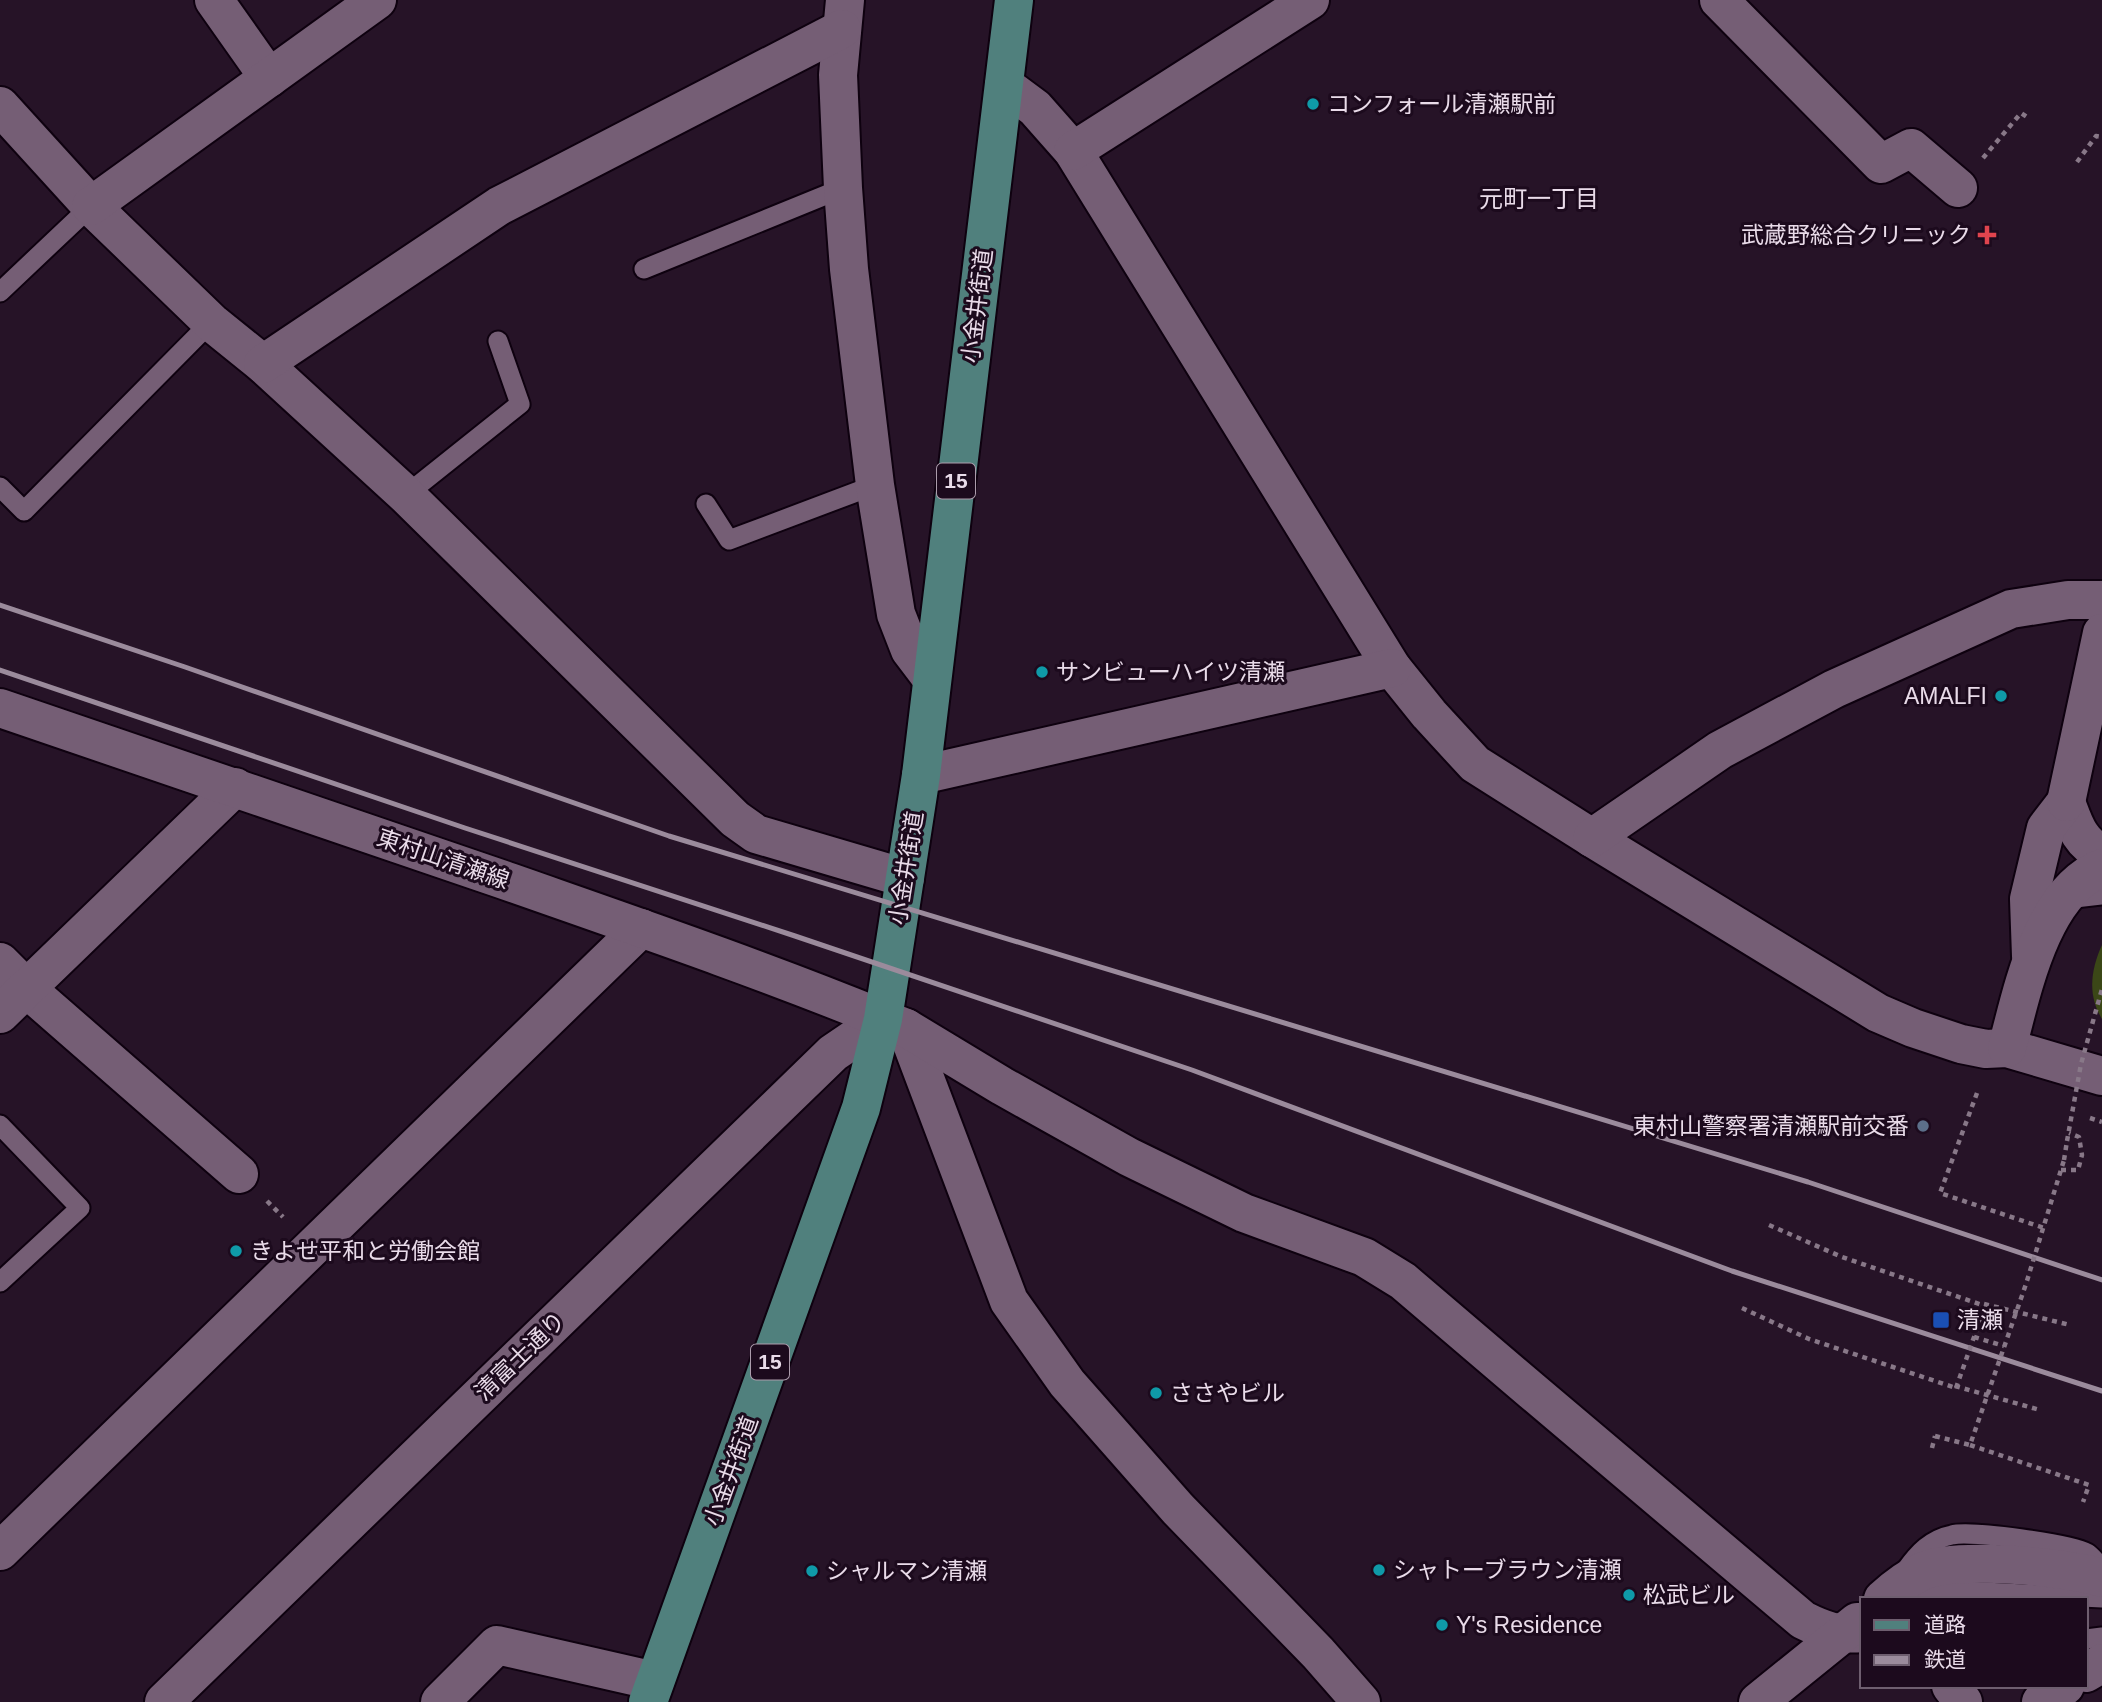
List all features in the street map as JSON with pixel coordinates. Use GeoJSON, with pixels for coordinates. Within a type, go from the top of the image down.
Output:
{"type":"FeatureCollection","features":[{"type":"Feature","properties":{"kind":"main road","name":"小金井街道"},"geometry":{"type":"LineString","coordinates":[[652,1691],[861,1108],[895,1024],[905,878],[921,775],[1014,0]]}},
{"type":"Feature","properties":{"kind":"street"},"geometry":{"type":"LineString","coordinates":[[214,0],[269,78]]}},
{"type":"Feature","properties":{"kind":"street"},"geometry":{"type":"LineString","coordinates":[[91,206],[377,0]]}},
{"type":"Feature","properties":{"kind":"street"},"geometry":{"type":"LineString","coordinates":[[1073,150],[1310,0]]}},
{"type":"Feature","properties":{"kind":"street"},"geometry":{"type":"LineString","coordinates":[[1719,0],[1881,164],[1912,148],[1958,188]]}},
{"type":"Feature","properties":{"kind":"street"},"geometry":{"type":"LineString","coordinates":[[844,14],[838,75],[843,188],[849,269],[874,485],[895,614],[910,650],[932,679]]}},
{"type":"Feature","properties":{"kind":"street"},"geometry":{"type":"LineString","coordinates":[[263,364],[499,206],[844,14]]}},
{"type":"Feature","properties":{"kind":"street"},"geometry":{"type":"LineString","coordinates":[[1004,85],[1035,108],[1073,150],[1392,668],[1429,715],[1475,764],[1878,1013],[1961,1044],[1986,1049],[2007,1048],[2102,1076]]}},
{"type":"Feature","properties":{"kind":"street"},"geometry":{"type":"LineString","coordinates":[[0,106],[91,206],[211,322],[263,364],[406,495],[735,819],[755,834],[905,878]]}},
{"type":"Feature","properties":{"kind":"street"},"geometry":{"type":"LineString","coordinates":[[1592,838],[1720,750],[1835,690],[2011,609],[2068,600],[2102,600]]}},
{"type":"Feature","properties":{"kind":"street"},"geometry":{"type":"LineString","coordinates":[[2031,958],[2029,899],[2046,828],[2066,802],[2102,634]]}},
{"type":"Feature","properties":{"kind":"street"},"geometry":{"type":"LineString","coordinates":[[921,775],[1392,668]]}},
{"type":"Feature","properties":{"kind":"street","name":"東村山清瀬線"},"geometry":{"type":"LineString","coordinates":[[0,708],[641,928],[812,990],[895,1024],[1129,1157],[1244,1213],[1364,1257],[1404,1280],[1803,1620],[1822,1629],[1860,1617]]}},
{"type":"Feature","properties":{"kind":"street"},"geometry":{"type":"LineString","coordinates":[[14,1002],[235,787]]}},
{"type":"Feature","properties":{"kind":"street"},"geometry":{"type":"LineString","coordinates":[[2066,802],[2077,830],[2091,848],[2102,853]]}},
{"type":"Feature","properties":{"kind":"street"},"geometry":{"type":"LineString","coordinates":[[2007,1048],[2031,958],[2056,910],[2075,886],[2102,868]]}},
{"type":"Feature","properties":{"kind":"street"},"geometry":{"type":"LineString","coordinates":[[0,1551],[641,928]]}},
{"type":"Feature","properties":{"kind":"street"},"geometry":{"type":"LineString","coordinates":[[0,962],[14,1002],[239,1174]]}},
{"type":"Feature","properties":{"kind":"street"},"geometry":{"type":"LineString","coordinates":[[895,1024],[1009,1301],[1067,1383],[1178,1509],[1318,1653],[1361,1702]]}},
{"type":"Feature","properties":{"kind":"street","name":"清富士通り"},"geometry":{"type":"LineString","coordinates":[[164,1702],[833,1053],[895,1024]]}},
{"type":"Feature","properties":{"kind":"street"},"geometry":{"type":"LineString","coordinates":[[1892,1597],[1925,1570],[1964,1564],[2043,1567],[2079,1571],[2102,1578]]}},
{"type":"Feature","properties":{"kind":"street"},"geometry":{"type":"LineString","coordinates":[[1758,1702],[1860,1623]]}},
{"type":"Feature","properties":{"kind":"street"},"geometry":{"type":"LineString","coordinates":[[440,1702],[497,1645],[652,1691]]}},
{"type":"Feature","properties":{"kind":"street"},"geometry":{"type":"LineString","coordinates":[[2041,1702],[2060,1688]]}},
{"type":"Feature","properties":{"kind":"lane"},"geometry":{"type":"LineString","coordinates":[[644,269],[843,188]]}},
{"type":"Feature","properties":{"kind":"lane"},"geometry":{"type":"LineString","coordinates":[[0,292],[91,206]]}},
{"type":"Feature","properties":{"kind":"lane"},"geometry":{"type":"LineString","coordinates":[[0,487],[24,511],[211,322]]}},
{"type":"Feature","properties":{"kind":"lane"},"geometry":{"type":"LineString","coordinates":[[406,495],[520,404],[498,341]]}},
{"type":"Feature","properties":{"kind":"lane"},"geometry":{"type":"LineString","coordinates":[[706,504],[729,540],[874,485]]}},
{"type":"Feature","properties":{"kind":"lane"},"geometry":{"type":"LineString","coordinates":[[2056,910],[2075,898],[2102,895]]}},
{"type":"Feature","properties":{"kind":"lane"},"geometry":{"type":"LineString","coordinates":[[0,1125],[80,1208],[0,1282]]}},
{"type":"Feature","properties":{"kind":"lane"},"geometry":{"type":"LineString","coordinates":[[1885,1597],[1917,1555],[1933,1542],[1954,1534],[1987,1535],[2060,1546],[2088,1553],[2102,1569]]}},
{"type":"Feature","properties":{"kind":"lane"},"geometry":{"type":"LineString","coordinates":[[1922,1597],[1944,1590],[2082,1597]]}},
{"type":"Feature","properties":{"kind":"path"},"geometry":{"type":"LineString","coordinates":[[1958,188],[2021,113],[2030,119]]}},
{"type":"Feature","properties":{"kind":"path"},"geometry":{"type":"LineString","coordinates":[[2077,162],[2096,135],[2102,137]]}},
{"type":"Feature","properties":{"kind":"path"},"geometry":{"type":"LineString","coordinates":[[1970,1445],[2061,1170],[2081,1064],[2102,989]]}},
{"type":"Feature","properties":{"kind":"path"},"geometry":{"type":"LineString","coordinates":[[1977,1093],[1940,1193],[2044,1228]]}},
{"type":"Feature","properties":{"kind":"path"},"geometry":{"type":"LineString","coordinates":[[2061,1170],[2078,1170],[2082,1155],[2079,1137],[2069,1133]]}},
{"type":"Feature","properties":{"kind":"path"},"geometry":{"type":"LineString","coordinates":[[239,1174],[313,1248]]}},
{"type":"Feature","properties":{"kind":"path"},"geometry":{"type":"LineString","coordinates":[[1742,1308],[1809,1339],[1956,1388],[1985,1306],[1842,1257],[1769,1225]]}},
{"type":"Feature","properties":{"kind":"path"},"geometry":{"type":"LineString","coordinates":[[1970,1301],[2070,1325]]}},
{"type":"Feature","properties":{"kind":"path"},"geometry":{"type":"LineString","coordinates":[[1974,1337],[2004,1346]]}},
{"type":"Feature","properties":{"kind":"path"},"geometry":{"type":"LineString","coordinates":[[1937,1381],[2040,1410]]}},
{"type":"Feature","properties":{"kind":"path"},"geometry":{"type":"LineString","coordinates":[[1932,1448],[1935,1436],[2089,1485],[2083,1502]]}},
{"type":"Feature","properties":{"kind":"green space"},"geometry":{"type":"Polygon","coordinates":[[[2102,945],[2102,1019],[2094,1001],[2092,982],[2102,945]]]}},
{"type":"Feature","properties":{"kind":"railway"},"geometry":{"type":"LineString","coordinates":[[0,605],[669,836],[1808,1182],[2102,1280]]}},
{"type":"Feature","properties":{"kind":"railway"},"geometry":{"type":"LineString","coordinates":[[0,670],[1192,1070],[1732,1271],[2102,1391]]}},
{"type":"Feature","properties":{"kind":"place","name":"コンフォール清瀬駅前"},"geometry":{"type":"Point","coordinates":[1313,104]}},
{"type":"Feature","properties":{"kind":"place","name":"武蔵野総合クリニック"},"geometry":{"type":"Point","coordinates":[1987,235]}},
{"type":"Feature","properties":{"kind":"place","name":"サンビューハイツ清瀬"},"geometry":{"type":"Point","coordinates":[1042,672]}},
{"type":"Feature","properties":{"kind":"place","name":"AMALFI"},"geometry":{"type":"Point","coordinates":[2001,696]}},
{"type":"Feature","properties":{"kind":"place","name":"東村山警察署清瀬駅前交番"},"geometry":{"type":"Point","coordinates":[1923,1126]}},
{"type":"Feature","properties":{"kind":"place","name":"きよせ平和と労働会館"},"geometry":{"type":"Point","coordinates":[236,1251]}},
{"type":"Feature","properties":{"kind":"place","name":"清瀬"},"geometry":{"type":"Point","coordinates":[1941,1320]}},
{"type":"Feature","properties":{"kind":"place","name":"ささやビル"},"geometry":{"type":"Point","coordinates":[1156,1393]}},
{"type":"Feature","properties":{"kind":"place","name":"シャトーブラウン清瀬"},"geometry":{"type":"Point","coordinates":[1379,1570]}},
{"type":"Feature","properties":{"kind":"place","name":"シャルマン清瀬"},"geometry":{"type":"Point","coordinates":[812,1571]}},
{"type":"Feature","properties":{"kind":"place","name":"松武ビル"},"geometry":{"type":"Point","coordinates":[1629,1595]}},
{"type":"Feature","properties":{"kind":"place","name":"Y's Residence"},"geometry":{"type":"Point","coordinates":[1442,1625]}},
{"type":"Feature","properties":{"kind":"district","name":"元町一丁目"},"geometry":{"type":"Point","coordinates":[1539,199]}}]}
